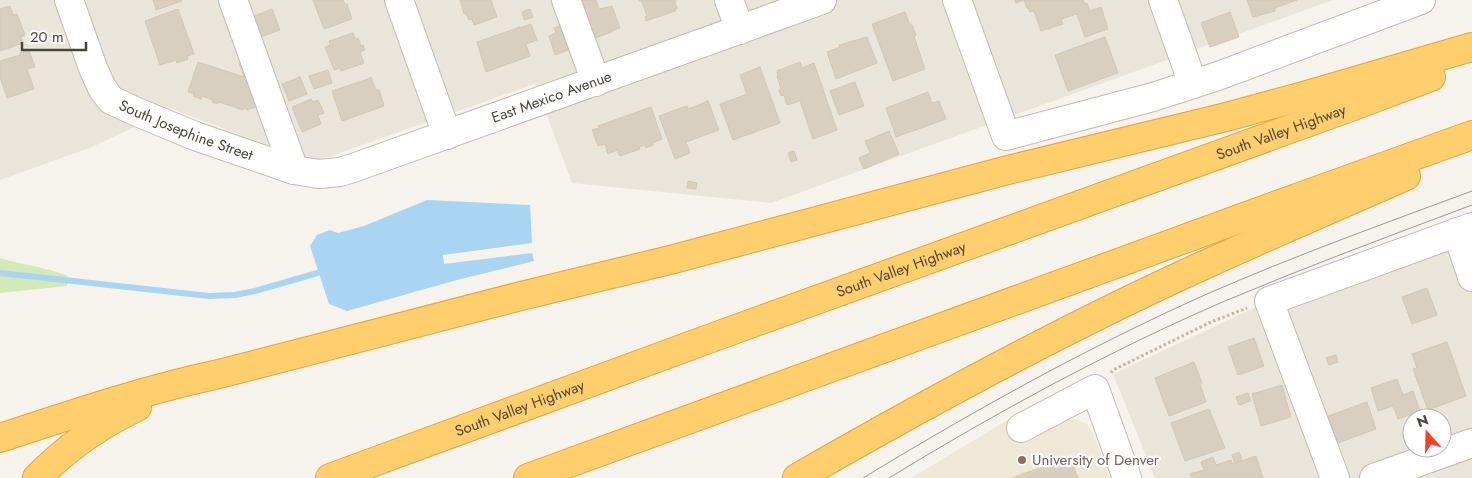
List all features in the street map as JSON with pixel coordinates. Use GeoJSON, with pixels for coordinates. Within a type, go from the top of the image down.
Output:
{"type":"FeatureCollection","features":[{"type":"Feature","properties":{"kind":"highway"},"geometry":{"type":"LineString","coordinates":[[0,438],[172,384],[219,374],[521,296],[670,260],[1008,170],[1235,114],[1319,92],[1472,47]]}},
{"type":"Feature","properties":{"kind":"highway","name":"South Valley Highway"},"geometry":{"type":"LineString","coordinates":[[330,478],[1348,108],[1472,61]]}},
{"type":"Feature","properties":{"kind":"highway"},"geometry":{"type":"LineString","coordinates":[[528,478],[1472,135]]}},
{"type":"Feature","properties":{"kind":"highway"},"geometry":{"type":"LineString","coordinates":[[796,478],[991,370],[1107,311],[1211,262],[1472,148]]}},
{"type":"Feature","properties":{"kind":"highway"},"geometry":{"type":"LineString","coordinates":[[37,478],[66,450],[103,424],[145,403],[219,374]]}},
{"type":"Feature","properties":{"kind":"street","name":"South Josephine Street"},"geometry":{"type":"LineString","coordinates":[[68,0],[93,68],[102,88],[111,100],[195,136],[287,167]]}},
{"type":"Feature","properties":{"kind":"street"},"geometry":{"type":"LineString","coordinates":[[233,0],[287,167]]}},
{"type":"Feature","properties":{"kind":"street"},"geometry":{"type":"LineString","coordinates":[[399,0],[447,135]]}},
{"type":"Feature","properties":{"kind":"street"},"geometry":{"type":"LineString","coordinates":[[566,0],[596,82]]}},
{"type":"Feature","properties":{"kind":"street"},"geometry":{"type":"LineString","coordinates":[[729,0],[740,30]]}},
{"type":"Feature","properties":{"kind":"street","name":"East Mexico Avenue"},"geometry":{"type":"LineString","coordinates":[[287,167],[319,174],[340,172],[822,0]]}},
{"type":"Feature","properties":{"kind":"street"},"geometry":{"type":"LineString","coordinates":[[957,0],[1006,136],[1153,97],[1218,76],[1370,9],[1421,0]]}},
{"type":"Feature","properties":{"kind":"street"},"geometry":{"type":"LineString","coordinates":[[1163,0],[1193,84]]}},
{"type":"Feature","properties":{"kind":"street"},"geometry":{"type":"LineString","coordinates":[[1335,478],[1269,301],[1465,230],[1472,277]]}},
{"type":"Feature","properties":{"kind":"street"},"geometry":{"type":"LineString","coordinates":[[1021,428],[1095,389],[1127,478]]}},
{"type":"Feature","properties":{"kind":"street"},"geometry":{"type":"LineString","coordinates":[[1374,478],[1472,443]]}},
{"type":"Feature","properties":{"kind":"path"},"geometry":{"type":"LineString","coordinates":[[1095,389],[1113,370],[1211,322],[1242,309],[1269,301]]}},
{"type":"Feature","properties":{"kind":"shaded area"},"geometry":{"type":"Polygon","coordinates":[[[0,0],[1333,0],[771,203],[572,183],[535,84],[337,154],[314,159],[291,154],[172,109],[92,147],[0,180],[0,0]]]}},
{"type":"Feature","properties":{"kind":"shaded area"},"geometry":{"type":"Polygon","coordinates":[[[1472,243],[1472,478],[1155,478],[1113,374],[1269,301],[1472,243]]]}},
{"type":"Feature","properties":{"kind":"shaded area","name":"University of Denver"},"geometry":{"type":"Polygon","coordinates":[[[1013,417],[1026,441],[1064,420],[1079,420],[1088,425],[1110,478],[911,478],[1013,417]]]}},
{"type":"Feature","properties":{"kind":"green space"},"geometry":{"type":"Polygon","coordinates":[[[0,258],[68,276],[67,286],[0,293],[0,258]]]}},
{"type":"Feature","properties":{"kind":"water"},"geometry":{"type":"Polygon","coordinates":[[[427,200],[530,205],[532,243],[443,255],[444,264],[532,253],[534,261],[457,280],[347,311],[329,304],[310,246],[317,235],[330,230],[338,233],[364,226],[427,200]]]}},
{"type":"Feature","properties":{"kind":"building"},"geometry":{"type":"Polygon","coordinates":[[[153,0],[181,0],[182,1],[156,10],[153,0]]]}},
{"type":"Feature","properties":{"kind":"building"},"geometry":{"type":"Polygon","coordinates":[[[313,0],[343,0],[347,4],[352,19],[324,29],[313,0]]]}},
{"type":"Feature","properties":{"kind":"building"},"geometry":{"type":"Polygon","coordinates":[[[460,0],[491,0],[497,17],[474,25],[472,19],[469,20],[466,13],[464,14],[460,0]]]}},
{"type":"Feature","properties":{"kind":"building"},"geometry":{"type":"Polygon","coordinates":[[[582,0],[596,0],[599,9],[612,6],[620,28],[590,40],[581,9],[584,8],[582,0]]]}},
{"type":"Feature","properties":{"kind":"building"},"geometry":{"type":"Polygon","coordinates":[[[639,0],[675,0],[676,2],[672,3],[675,3],[677,8],[675,11],[646,21],[645,17],[647,16],[642,2],[639,0]]]}},
{"type":"Feature","properties":{"kind":"building"},"geometry":{"type":"Polygon","coordinates":[[[1024,0],[1083,0],[1085,4],[1087,3],[1090,11],[1101,7],[1108,29],[1085,37],[1077,14],[1061,19],[1063,24],[1041,31],[1034,11],[1030,12],[1024,0]]]}},
{"type":"Feature","properties":{"kind":"building"},"geometry":{"type":"Polygon","coordinates":[[[1247,0],[1297,0],[1275,8],[1275,11],[1253,17],[1247,0]]]}},
{"type":"Feature","properties":{"kind":"building"},"geometry":{"type":"Polygon","coordinates":[[[10,6],[13,15],[17,14],[25,35],[21,37],[23,43],[0,51],[0,9],[10,6]]]}},
{"type":"Feature","properties":{"kind":"building"},"geometry":{"type":"Polygon","coordinates":[[[178,9],[194,54],[187,56],[188,59],[177,63],[176,60],[160,65],[145,21],[178,9]]]}},
{"type":"Feature","properties":{"kind":"building"},"geometry":{"type":"Polygon","coordinates":[[[272,9],[280,30],[257,38],[250,18],[272,9]]]}},
{"type":"Feature","properties":{"kind":"building"},"geometry":{"type":"Polygon","coordinates":[[[530,9],[533,17],[524,20],[522,12],[530,9]]]}},
{"type":"Feature","properties":{"kind":"building"},"geometry":{"type":"Polygon","coordinates":[[[905,12],[916,35],[914,36],[925,69],[893,81],[872,24],[905,12]]]}},
{"type":"Feature","properties":{"kind":"building"},"geometry":{"type":"Polygon","coordinates":[[[1230,12],[1239,37],[1210,47],[1201,23],[1230,12]]]}},
{"type":"Feature","properties":{"kind":"building"},"geometry":{"type":"Polygon","coordinates":[[[531,24],[537,40],[526,44],[530,56],[486,72],[477,42],[531,24]]]}},
{"type":"Feature","properties":{"kind":"building"},"geometry":{"type":"Polygon","coordinates":[[[562,25],[571,49],[555,55],[549,36],[556,33],[554,28],[562,25]]]}},
{"type":"Feature","properties":{"kind":"building"},"geometry":{"type":"Polygon","coordinates":[[[353,33],[355,39],[358,38],[365,50],[360,52],[364,63],[341,71],[340,68],[334,70],[325,47],[330,45],[329,41],[353,33]]]}},
{"type":"Feature","properties":{"kind":"building"},"geometry":{"type":"Polygon","coordinates":[[[867,37],[877,63],[836,79],[827,52],[840,47],[839,45],[867,37]]]}},
{"type":"Feature","properties":{"kind":"building"},"geometry":{"type":"Polygon","coordinates":[[[1105,37],[1118,73],[1068,91],[1055,55],[1105,37]]]}},
{"type":"Feature","properties":{"kind":"building"},"geometry":{"type":"Polygon","coordinates":[[[29,50],[35,67],[27,69],[34,89],[7,98],[0,77],[0,61],[29,50]]]}},
{"type":"Feature","properties":{"kind":"building"},"geometry":{"type":"Polygon","coordinates":[[[250,60],[266,103],[248,110],[244,108],[243,110],[219,102],[218,104],[212,102],[213,100],[202,96],[201,99],[188,92],[198,62],[244,77],[239,63],[250,60]]]}},
{"type":"Feature","properties":{"kind":"building"},"geometry":{"type":"Polygon","coordinates":[[[800,62],[802,68],[814,63],[837,130],[813,139],[800,101],[787,105],[784,95],[781,96],[779,90],[781,89],[777,71],[800,62]]]}},
{"type":"Feature","properties":{"kind":"building"},"geometry":{"type":"Polygon","coordinates":[[[760,67],[780,123],[733,140],[720,104],[747,94],[740,75],[760,67]]]}},
{"type":"Feature","properties":{"kind":"building"},"geometry":{"type":"Polygon","coordinates":[[[328,70],[332,83],[314,89],[309,76],[328,70]]]}},
{"type":"Feature","properties":{"kind":"building"},"geometry":{"type":"Polygon","coordinates":[[[300,77],[307,94],[289,101],[282,84],[300,77]]]}},
{"type":"Feature","properties":{"kind":"building"},"geometry":{"type":"Polygon","coordinates":[[[371,77],[376,90],[379,90],[384,106],[342,121],[332,91],[371,77]]]}},
{"type":"Feature","properties":{"kind":"building"},"geometry":{"type":"Polygon","coordinates":[[[855,82],[864,106],[839,115],[830,91],[855,82]]]}},
{"type":"Feature","properties":{"kind":"building"},"geometry":{"type":"Polygon","coordinates":[[[928,92],[932,103],[939,101],[946,119],[896,137],[886,108],[928,92]]]}},
{"type":"Feature","properties":{"kind":"building"},"geometry":{"type":"Polygon","coordinates":[[[311,99],[313,102],[318,100],[324,113],[318,115],[321,124],[302,132],[292,107],[311,99]]]}},
{"type":"Feature","properties":{"kind":"building"},"geometry":{"type":"Polygon","coordinates":[[[708,101],[719,130],[686,142],[690,153],[675,159],[659,116],[687,106],[688,109],[708,101]]]}},
{"type":"Feature","properties":{"kind":"building"},"geometry":{"type":"Polygon","coordinates":[[[651,107],[662,139],[646,148],[645,145],[639,147],[640,149],[620,156],[617,150],[608,154],[605,144],[598,146],[592,130],[599,128],[598,126],[651,107]]]}},
{"type":"Feature","properties":{"kind":"building"},"geometry":{"type":"Polygon","coordinates":[[[889,131],[899,154],[864,169],[859,158],[870,153],[865,141],[889,131]]]}},
{"type":"Feature","properties":{"kind":"building"},"geometry":{"type":"Polygon","coordinates":[[[794,151],[797,160],[791,162],[788,153],[794,151]]]}},
{"type":"Feature","properties":{"kind":"building"},"geometry":{"type":"Polygon","coordinates":[[[688,181],[697,183],[696,189],[687,188],[688,181]]]}},
{"type":"Feature","properties":{"kind":"building"},"geometry":{"type":"Polygon","coordinates":[[[1427,288],[1437,315],[1412,324],[1402,297],[1427,288]]]}},
{"type":"Feature","properties":{"kind":"building"},"geometry":{"type":"Polygon","coordinates":[[[1254,338],[1264,366],[1238,375],[1228,347],[1254,338]]]}},
{"type":"Feature","properties":{"kind":"building"},"geometry":{"type":"Polygon","coordinates":[[[1447,342],[1466,396],[1433,408],[1427,408],[1413,369],[1417,368],[1412,354],[1447,342]]]}},
{"type":"Feature","properties":{"kind":"building"},"geometry":{"type":"Polygon","coordinates":[[[1336,355],[1338,362],[1329,365],[1326,358],[1336,355]]]}},
{"type":"Feature","properties":{"kind":"building"},"geometry":{"type":"Polygon","coordinates":[[[1194,362],[1202,383],[1200,384],[1206,402],[1169,416],[1155,378],[1194,362]]]}},
{"type":"Feature","properties":{"kind":"building"},"geometry":{"type":"Polygon","coordinates":[[[1397,379],[1403,395],[1413,391],[1419,408],[1402,408],[1402,418],[1398,419],[1393,406],[1378,411],[1371,388],[1397,379]]]}},
{"type":"Feature","properties":{"kind":"building"},"geometry":{"type":"Polygon","coordinates":[[[1282,385],[1291,417],[1261,426],[1252,394],[1282,385]]]}},
{"type":"Feature","properties":{"kind":"building"},"geometry":{"type":"Polygon","coordinates":[[[1248,393],[1251,401],[1239,405],[1236,397],[1248,393]]]}},
{"type":"Feature","properties":{"kind":"building"},"geometry":{"type":"Polygon","coordinates":[[[1367,402],[1376,429],[1338,443],[1328,416],[1367,402]]]}},
{"type":"Feature","properties":{"kind":"building"},"geometry":{"type":"Polygon","coordinates":[[[1209,409],[1225,448],[1185,461],[1171,423],[1209,409]]]}},
{"type":"Feature","properties":{"kind":"building"},"geometry":{"type":"Polygon","coordinates":[[[1239,452],[1242,460],[1235,463],[1232,455],[1239,452]]]}},
{"type":"Feature","properties":{"kind":"building"},"geometry":{"type":"Polygon","coordinates":[[[1256,456],[1263,478],[1192,478],[1190,474],[1204,470],[1201,462],[1213,457],[1216,465],[1231,460],[1232,464],[1256,456]]]}},
{"type":"Feature","properties":{"kind":"building"},"geometry":{"type":"Polygon","coordinates":[[[1070,457],[1078,478],[1012,478],[1070,457]]]}},
{"type":"Feature","properties":{"kind":"waterway"},"geometry":{"type":"LineString","coordinates":[[0,273],[209,296],[235,295],[255,291],[328,270]]}},
{"type":"Feature","properties":{"kind":"tram line"},"geometry":{"type":"LineString","coordinates":[[863,478],[1032,380],[1163,314],[1273,267],[1472,191]]}},
{"type":"Feature","properties":{"kind":"tram line"},"geometry":{"type":"LineString","coordinates":[[889,478],[1012,406],[1139,340],[1286,276],[1472,205]]}},
{"type":"Feature","properties":{"kind":"place","name":"University of Denver"},"geometry":{"type":"Point","coordinates":[1022,460]}}]}
